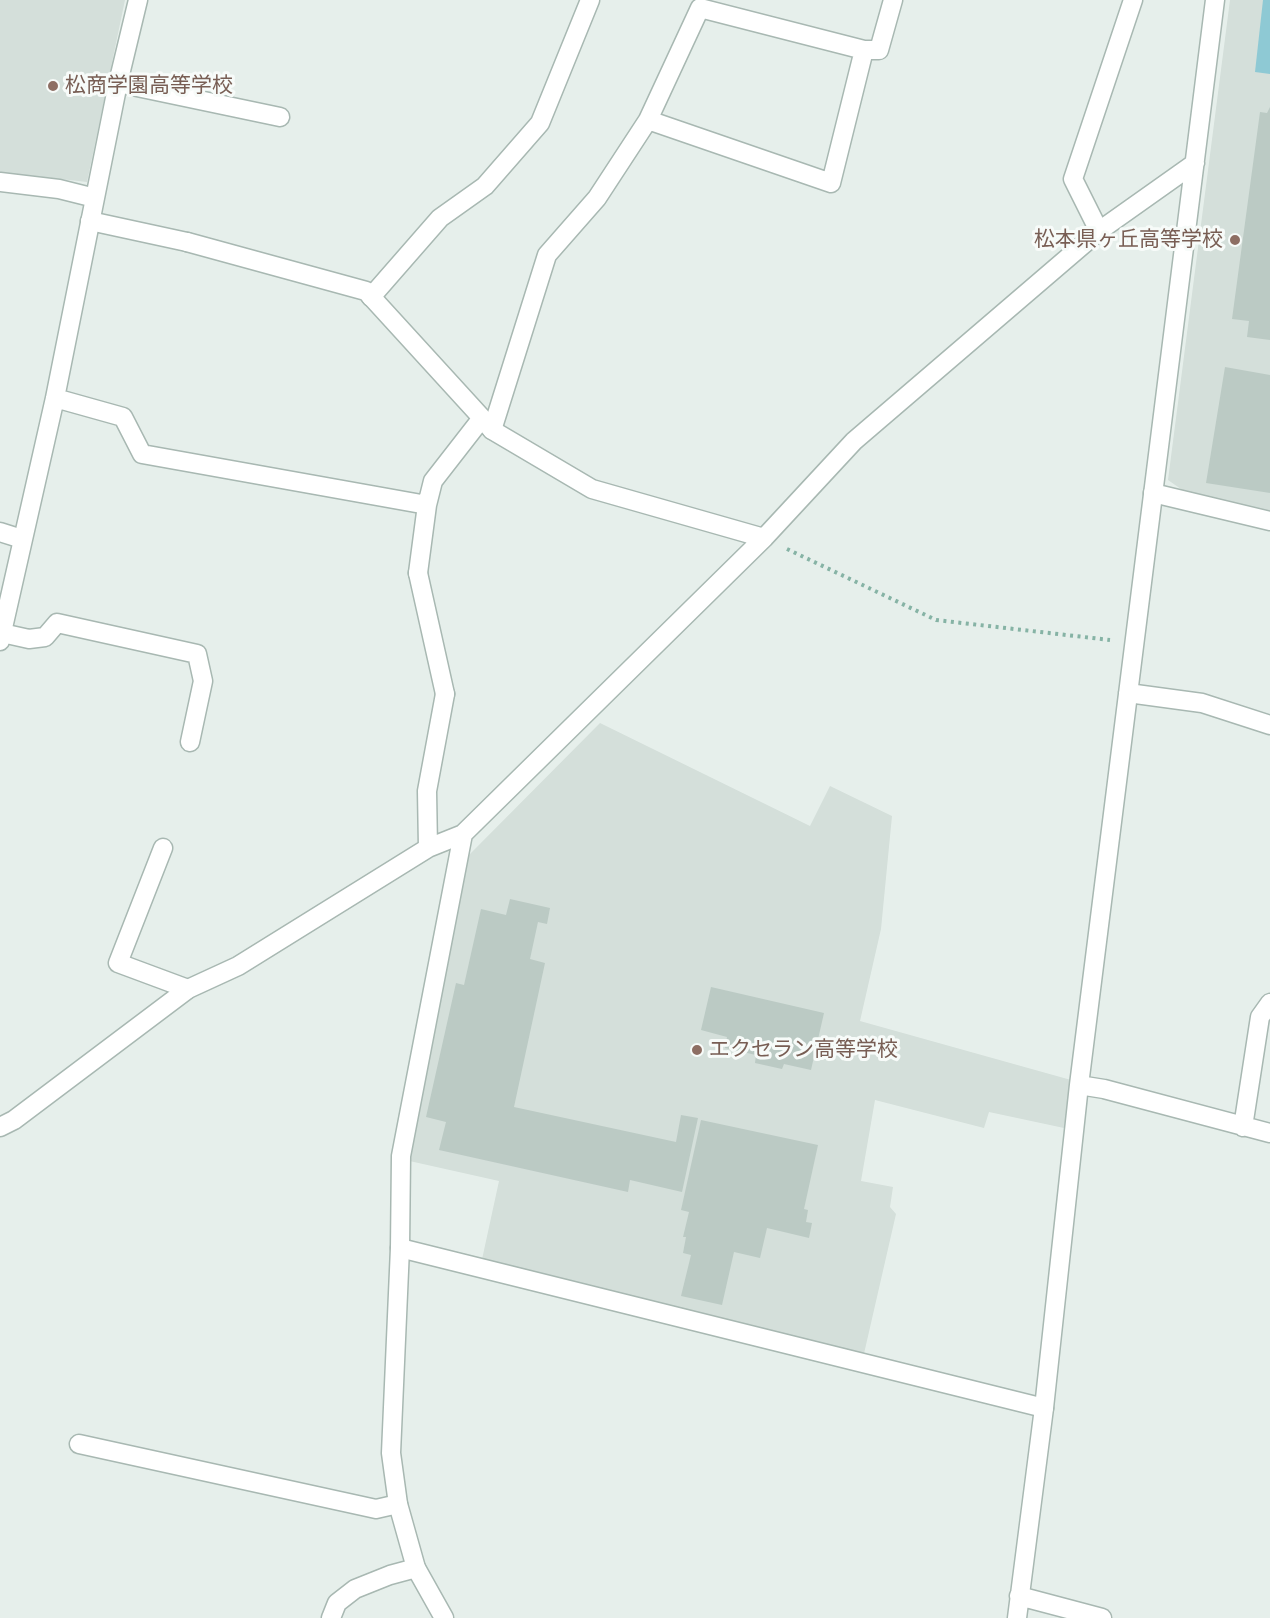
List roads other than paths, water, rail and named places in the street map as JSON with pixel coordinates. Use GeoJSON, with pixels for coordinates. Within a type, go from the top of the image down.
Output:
{"type":"FeatureCollection","features":[{"type":"Feature","properties":{"kind":"street"},"geometry":{"type":"LineString","coordinates":[[138,0],[118,83],[55,398],[1,637],[29,639],[45,637],[57,623],[197,654],[203,681],[190,742]]}},
{"type":"Feature","properties":{"kind":"street"},"geometry":{"type":"LineString","coordinates":[[371,297],[440,218],[485,186],[540,123],[590,0]]}},
{"type":"Feature","properties":{"kind":"street"},"geometry":{"type":"LineString","coordinates":[[428,848],[427,791],[445,694],[418,573],[427,505],[433,481],[487,424],[547,255],[597,198],[648,120],[701,4],[864,50],[879,50],[893,0]]}},
{"type":"Feature","properties":{"kind":"street"},"geometry":{"type":"LineString","coordinates":[[1099,231],[1073,179],[1133,0]]}},
{"type":"Feature","properties":{"kind":"street"},"geometry":{"type":"LineString","coordinates":[[1017,1618],[1044,1408],[1079,1085],[1215,0]]}},
{"type":"Feature","properties":{"kind":"street"},"geometry":{"type":"LineString","coordinates":[[648,120],[831,183],[864,50]]}},
{"type":"Feature","properties":{"kind":"street"},"geometry":{"type":"LineString","coordinates":[[118,83],[280,117]]}},
{"type":"Feature","properties":{"kind":"street"},"geometry":{"type":"LineString","coordinates":[[0,1127],[14,1120],[188,989],[238,966],[428,848],[463,834],[764,538],[854,441],[1099,231],[1195,163]]}},
{"type":"Feature","properties":{"kind":"street"},"geometry":{"type":"LineString","coordinates":[[0,182],[59,189],[95,198]]}},
{"type":"Feature","properties":{"kind":"street"},"geometry":{"type":"LineString","coordinates":[[90,220],[187,242],[366,291],[487,424],[592,489],[764,538]]}},
{"type":"Feature","properties":{"kind":"street"},"geometry":{"type":"LineString","coordinates":[[55,398],[123,417],[142,454],[427,505]]}},
{"type":"Feature","properties":{"kind":"street"},"geometry":{"type":"LineString","coordinates":[[1153,493],[1270,520]]}},
{"type":"Feature","properties":{"kind":"street"},"geometry":{"type":"LineString","coordinates":[[0,532],[22,539]]}},
{"type":"Feature","properties":{"kind":"street"},"geometry":{"type":"LineString","coordinates":[[1128,693],[1202,703],[1270,724]]}},
{"type":"Feature","properties":{"kind":"street"},"geometry":{"type":"LineString","coordinates":[[444,1618],[416,1568],[398,1504],[391,1453],[400,1248],[400,1156],[463,834]]}},
{"type":"Feature","properties":{"kind":"street"},"geometry":{"type":"LineString","coordinates":[[163,849],[118,963],[188,989]]}},
{"type":"Feature","properties":{"kind":"street"},"geometry":{"type":"LineString","coordinates":[[1243,1127],[1260,1017],[1270,1003]]}},
{"type":"Feature","properties":{"kind":"street"},"geometry":{"type":"LineString","coordinates":[[1079,1085],[1104,1089],[1270,1133]]}},
{"type":"Feature","properties":{"kind":"street"},"geometry":{"type":"LineString","coordinates":[[400,1248],[1044,1408]]}},
{"type":"Feature","properties":{"kind":"street"},"geometry":{"type":"LineString","coordinates":[[79,1444],[376,1509],[398,1504]]}},
{"type":"Feature","properties":{"kind":"street"},"geometry":{"type":"LineString","coordinates":[[331,1618],[337,1603],[355,1589],[390,1575],[416,1568]]}},
{"type":"Feature","properties":{"kind":"street"},"geometry":{"type":"LineString","coordinates":[[1019,1596],[1102,1618]]}},
{"type":"Feature","properties":{"kind":"water"},"geometry":{"type":"Polygon","coordinates":[[[1263,0],[1270,0],[1270,74],[1255,72],[1263,0]]]}},
{"type":"Feature","properties":{"kind":"place","name":"松商学園高等学校"},"geometry":{"type":"Point","coordinates":[53,86]}},
{"type":"Feature","properties":{"kind":"place","name":"松本県ヶ丘高等学校"},"geometry":{"type":"Point","coordinates":[1235,240]}},
{"type":"Feature","properties":{"kind":"place","name":"エクセラン高等学校"},"geometry":{"type":"Point","coordinates":[697,1050]}}]}
